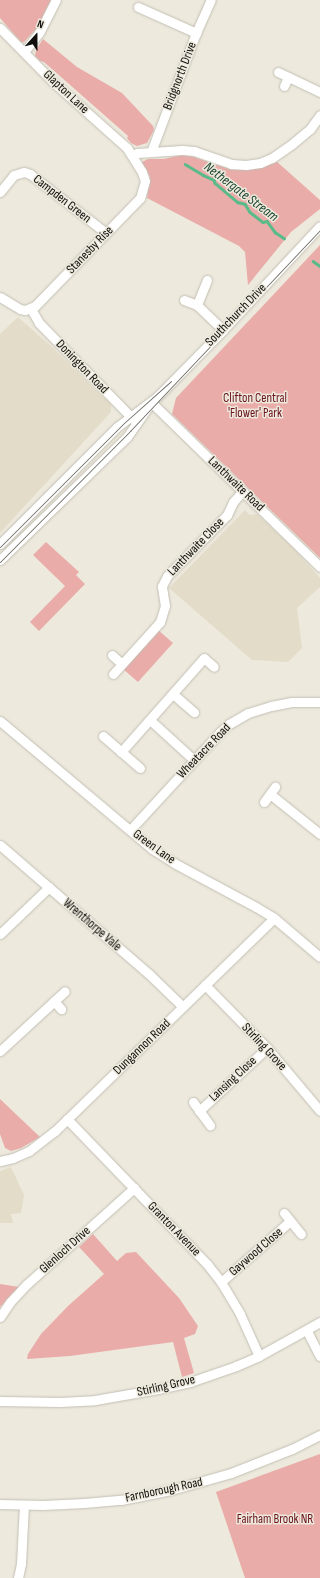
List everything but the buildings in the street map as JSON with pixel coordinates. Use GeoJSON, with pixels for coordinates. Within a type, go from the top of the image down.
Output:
{"type":"FeatureCollection","features":[{"type":"Feature","properties":{"kind":"street"},"geometry":{"type":"LineString","coordinates":[[24,52],[39,33],[56,0]]}},
{"type":"Feature","properties":{"kind":"street","name":"Bridgnorth Drive"},"geometry":{"type":"LineString","coordinates":[[151,152],[196,33],[211,0]]}},
{"type":"Feature","properties":{"kind":"street"},"geometry":{"type":"LineString","coordinates":[[138,7],[196,33]]}},
{"type":"Feature","properties":{"kind":"street"},"geometry":{"type":"LineString","coordinates":[[0,42],[3,31]]}},
{"type":"Feature","properties":{"kind":"street","name":"Glapton Lane"},"geometry":{"type":"LineString","coordinates":[[3,31],[54,83],[123,143],[133,156]]}},
{"type":"Feature","properties":{"kind":"street"},"geometry":{"type":"LineString","coordinates":[[278,72],[320,92]]}},
{"type":"Feature","properties":{"kind":"street"},"geometry":{"type":"LineString","coordinates":[[284,86],[288,77]]}},
{"type":"Feature","properties":{"kind":"street"},"geometry":{"type":"LineString","coordinates":[[133,156],[137,153],[194,151],[231,164],[246,165],[260,163],[272,158],[292,144],[310,129],[320,116]]}},
{"type":"Feature","properties":{"kind":"street","name":"Stanesby Rise"},"geometry":{"type":"LineString","coordinates":[[31,309],[38,304],[140,198],[143,191],[144,181],[142,172],[133,156]]}},
{"type":"Feature","properties":{"kind":"street","name":"Campden Green"},"geometry":{"type":"LineString","coordinates":[[0,192],[14,175],[24,172],[30,174],[106,233]]}},
{"type":"Feature","properties":{"kind":"street","name":"Southchurch Drive"},"geometry":{"type":"LineString","coordinates":[[0,544],[133,420],[223,330],[320,226]]}},
{"type":"Feature","properties":{"kind":"street"},"geometry":{"type":"LineString","coordinates":[[197,305],[207,280]]}},
{"type":"Feature","properties":{"kind":"street"},"geometry":{"type":"LineString","coordinates":[[0,297],[20,309],[31,309]]}},
{"type":"Feature","properties":{"kind":"street"},"geometry":{"type":"LineString","coordinates":[[184,300],[197,305],[223,330]]}},
{"type":"Feature","properties":{"kind":"street","name":"Donington Road"},"geometry":{"type":"LineString","coordinates":[[31,309],[39,323],[133,420]]}},
{"type":"Feature","properties":{"kind":"street","name":"Lanthwaite Road"},"geometry":{"type":"LineString","coordinates":[[151,402],[320,567]]}},
{"type":"Feature","properties":{"kind":"street","name":"Southchurch Drive"},"geometry":{"type":"LineString","coordinates":[[0,560],[127,436],[133,420]]}},
{"type":"Feature","properties":{"kind":"street","name":"Lanthwaite Close"},"geometry":{"type":"LineString","coordinates":[[113,674],[160,622],[165,606],[162,586],[167,576],[227,515],[233,502],[243,491]]}},
{"type":"Feature","properties":{"kind":"street"},"geometry":{"type":"LineString","coordinates":[[112,655],[122,664]]}},
{"type":"Feature","properties":{"kind":"street"},"geometry":{"type":"LineString","coordinates":[[121,752],[204,658],[214,667]]}},
{"type":"Feature","properties":{"kind":"street"},"geometry":{"type":"LineString","coordinates":[[173,694],[194,712]]}},
{"type":"Feature","properties":{"kind":"street","name":"Wheatacre Road"},"geometry":{"type":"LineString","coordinates":[[130,830],[229,724],[248,713],[282,703],[305,701],[320,702]]}},
{"type":"Feature","properties":{"kind":"street"},"geometry":{"type":"LineString","coordinates":[[150,720],[194,760]]}},
{"type":"Feature","properties":{"kind":"street","name":"Green Lane"},"geometry":{"type":"LineString","coordinates":[[0,721],[152,849],[174,863],[233,893],[274,918],[320,957]]}},
{"type":"Feature","properties":{"kind":"street"},"geometry":{"type":"LineString","coordinates":[[103,736],[140,768]]}},
{"type":"Feature","properties":{"kind":"street"},"geometry":{"type":"LineString","coordinates":[[270,794],[320,834]]}},
{"type":"Feature","properties":{"kind":"street","name":"Wrenthorpe Vale"},"geometry":{"type":"LineString","coordinates":[[0,845],[148,974],[183,1007]]}},
{"type":"Feature","properties":{"kind":"street"},"geometry":{"type":"LineString","coordinates":[[0,934],[49,887]]}},
{"type":"Feature","properties":{"kind":"street","name":"Dungannon Road"},"geometry":{"type":"LineString","coordinates":[[0,1161],[29,1151],[67,1119],[274,918]]}},
{"type":"Feature","properties":{"kind":"street","name":"Stirling Grove"},"geometry":{"type":"LineString","coordinates":[[205,985],[267,1048],[320,1111]]}},
{"type":"Feature","properties":{"kind":"street"},"geometry":{"type":"LineString","coordinates":[[0,1051],[65,991]]}},
{"type":"Feature","properties":{"kind":"street"},"geometry":{"type":"LineString","coordinates":[[54,1001],[61,1009]]}},
{"type":"Feature","properties":{"kind":"street","name":"Lansing Close"},"geometry":{"type":"LineString","coordinates":[[199,1111],[267,1048]]}},
{"type":"Feature","properties":{"kind":"street","name":"Lansing Close"},"geometry":{"type":"LineString","coordinates":[[193,1102],[210,1125]]}},
{"type":"Feature","properties":{"kind":"street","name":"Granton Avenue"},"geometry":{"type":"LineString","coordinates":[[67,1119],[190,1246],[221,1282],[240,1314],[259,1356]]}},
{"type":"Feature","properties":{"kind":"street","name":"Glenloch Drive"},"geometry":{"type":"LineString","coordinates":[[0,1316],[10,1302],[27,1284],[134,1188]]}},
{"type":"Feature","properties":{"kind":"street","name":"Gaywood Close"},"geometry":{"type":"LineString","coordinates":[[284,1214],[301,1234]]}},
{"type":"Feature","properties":{"kind":"street","name":"Gaywood Close"},"geometry":{"type":"LineString","coordinates":[[221,1282],[290,1221]]}},
{"type":"Feature","properties":{"kind":"street","name":"Stirling Grove"},"geometry":{"type":"LineString","coordinates":[[0,1401],[19,1403],[95,1400],[190,1382],[236,1366],[259,1356],[307,1331],[320,1322]]}},
{"type":"Feature","properties":{"kind":"street"},"geometry":{"type":"LineString","coordinates":[[307,1331],[320,1356]]}},
{"type":"Feature","properties":{"kind":"street","name":"Farnborough Road"},"geometry":{"type":"LineString","coordinates":[[0,1504],[92,1503],[121,1500],[171,1490],[231,1474],[286,1452],[320,1435]]}},
{"type":"Feature","properties":{"kind":"street"},"geometry":{"type":"LineString","coordinates":[[18,1578],[21,1564],[24,1504]]}},
{"type":"Feature","properties":{"kind":"shaded area"},"geometry":{"type":"Polygon","coordinates":[[[18,317],[53,348],[111,405],[111,412],[0,533],[0,334],[18,317]]]}},
{"type":"Feature","properties":{"kind":"shaded area"},"geometry":{"type":"Polygon","coordinates":[[[245,510],[250,515],[257,514],[293,548],[320,578],[320,587],[297,608],[302,648],[288,662],[252,660],[169,588],[245,510]]]}},
{"type":"Feature","properties":{"kind":"shaded area"},"geometry":{"type":"Polygon","coordinates":[[[11,1167],[24,1195],[21,1213],[11,1214],[13,1223],[0,1223],[0,1171],[11,1167]]]}},
{"type":"Feature","properties":{"kind":"green space"},"geometry":{"type":"Polygon","coordinates":[[[0,0],[51,0],[36,29],[24,42],[21,42],[0,18],[0,0]]]}},
{"type":"Feature","properties":{"kind":"green space"},"geometry":{"type":"Polygon","coordinates":[[[43,39],[77,67],[122,93],[153,126],[154,130],[147,143],[137,146],[131,143],[127,138],[128,136],[44,62],[40,61],[35,56],[36,50],[43,39]]]}},
{"type":"Feature","properties":{"kind":"green space"},"geometry":{"type":"Polygon","coordinates":[[[185,154],[232,170],[261,167],[276,161],[320,200],[320,209],[291,232],[248,285],[245,252],[239,246],[147,198],[150,177],[142,162],[148,159],[164,159],[185,154]]]}},
{"type":"Feature","properties":{"kind":"green space","name":"Clifton Central 'Flower' Park"},"geometry":{"type":"Polygon","coordinates":[[[320,245],[320,558],[172,414],[176,398],[320,245]]]}},
{"type":"Feature","properties":{"kind":"green space"},"geometry":{"type":"Polygon","coordinates":[[[46,542],[79,572],[76,575],[85,584],[39,631],[30,622],[65,586],[33,555],[46,542]]]}},
{"type":"Feature","properties":{"kind":"green space"},"geometry":{"type":"Polygon","coordinates":[[[158,630],[173,643],[138,682],[123,669],[158,630]]]}},
{"type":"Feature","properties":{"kind":"green space"},"geometry":{"type":"Polygon","coordinates":[[[0,1099],[40,1137],[21,1148],[11,1151],[5,1148],[0,1134],[0,1099]]]}},
{"type":"Feature","properties":{"kind":"green space"},"geometry":{"type":"Polygon","coordinates":[[[93,1234],[117,1261],[126,1253],[136,1252],[179,1298],[198,1326],[195,1334],[184,1338],[194,1373],[182,1377],[173,1342],[70,1356],[27,1359],[28,1354],[41,1334],[68,1306],[104,1274],[79,1247],[93,1234]]]}},
{"type":"Feature","properties":{"kind":"green space"},"geometry":{"type":"Polygon","coordinates":[[[0,1284],[19,1287],[0,1307],[0,1284]]]}},
{"type":"Feature","properties":{"kind":"green space","name":"Fairham Brook NR"},"geometry":{"type":"Polygon","coordinates":[[[320,1454],[320,1578],[245,1578],[216,1492],[320,1454]]]}},
{"type":"Feature","properties":{"kind":"waterway","name":"Nethergate Stream"},"geometry":{"type":"LineString","coordinates":[[185,164],[214,180],[215,183],[238,202],[245,204],[250,212],[263,222],[267,221],[275,232],[284,238]]}},
{"type":"Feature","properties":{"kind":"waterway","name":"Nethergate Stream"},"geometry":{"type":"LineString","coordinates":[[313,261],[320,266]]}},
{"type":"Feature","properties":{"kind":"tram line"},"geometry":{"type":"LineString","coordinates":[[0,562],[130,431],[320,230]]}},
{"type":"Feature","properties":{"kind":"tram line"},"geometry":{"type":"LineString","coordinates":[[0,547],[124,423],[171,381]]}}]}
